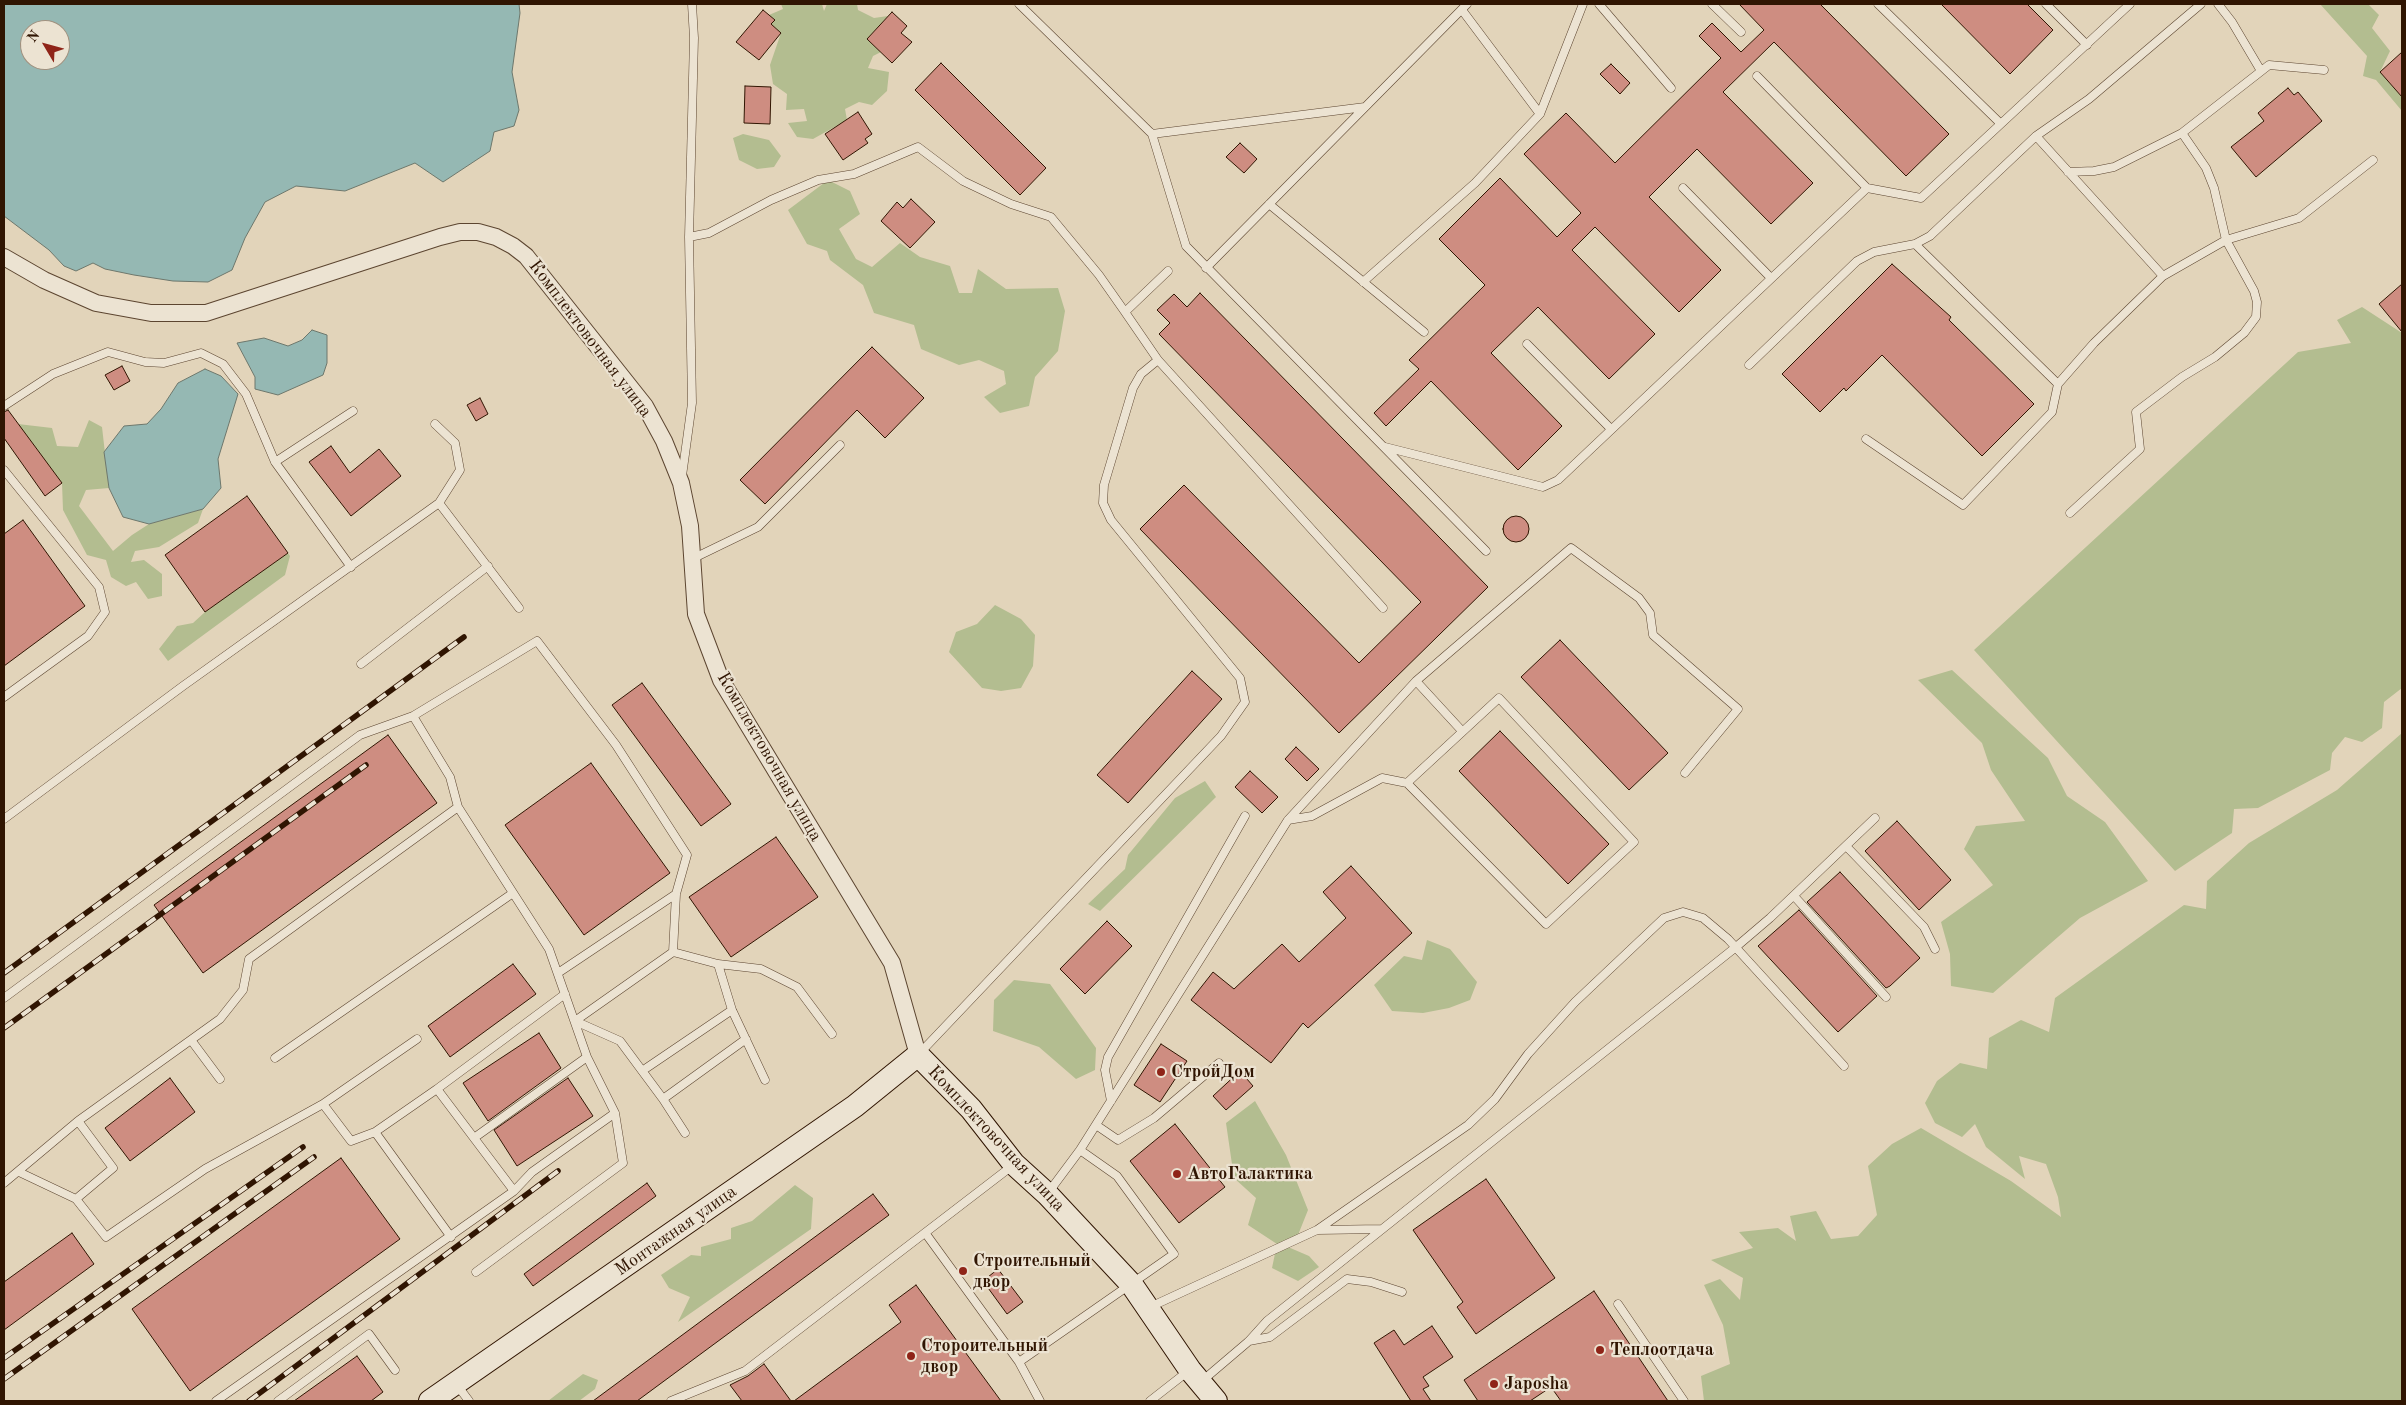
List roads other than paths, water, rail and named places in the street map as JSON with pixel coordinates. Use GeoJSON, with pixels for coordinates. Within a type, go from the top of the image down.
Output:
{"type":"FeatureCollection","features":[{"type":"Feature","properties":{"kind":"street","name":"Комплектовочная улица"},"geometry":{"type":"LineString","coordinates":[[4,257],[44,280],[96,303],[151,313],[206,313],[460,232],[478,232],[496,237],[526,256],[645,406],[664,440],[681,483],[690,526],[696,614],[720,680],[892,963],[918,1055],[971,1109],[1014,1164],[1047,1194],[1132,1285],[1195,1376],[1216,1401]]}},
{"type":"Feature","properties":{"kind":"street","name":"Монтажная улица"},"geometry":{"type":"LineString","coordinates":[[430,1401],[855,1106],[918,1055]]}},
{"type":"Feature","properties":{"kind":"lane"},"geometry":{"type":"LineString","coordinates":[[681,483],[692,403],[689,237],[694,38],[692,4]]}},
{"type":"Feature","properties":{"kind":"lane"},"geometry":{"type":"LineString","coordinates":[[1019,4],[1152,134],[1186,246],[1486,551]]}},
{"type":"Feature","properties":{"kind":"lane"},"geometry":{"type":"LineString","coordinates":[[1363,282],[1475,183],[1540,114],[1583,4]]}},
{"type":"Feature","properties":{"kind":"lane"},"geometry":{"type":"LineString","coordinates":[[1599,4],[1671,88]]}},
{"type":"Feature","properties":{"kind":"lane"},"geometry":{"type":"LineString","coordinates":[[1712,4],[1741,32]]}},
{"type":"Feature","properties":{"kind":"lane"},"geometry":{"type":"LineString","coordinates":[[1878,4],[2000,123]]}},
{"type":"Feature","properties":{"kind":"lane"},"geometry":{"type":"LineString","coordinates":[[2046,4],[2086,45]]}},
{"type":"Feature","properties":{"kind":"lane"},"geometry":{"type":"LineString","coordinates":[[1757,76],[1867,188],[1921,198],[2130,4]]}},
{"type":"Feature","properties":{"kind":"lane"},"geometry":{"type":"LineString","coordinates":[[1749,365],[1857,261],[1874,252],[1915,244],[1930,236],[2036,136],[2089,99],[2201,4]]}},
{"type":"Feature","properties":{"kind":"lane"},"geometry":{"type":"LineString","coordinates":[[2218,4],[2232,22],[2261,71]]}},
{"type":"Feature","properties":{"kind":"lane"},"geometry":{"type":"LineString","coordinates":[[1206,268],[1464,7],[1540,114]]}},
{"type":"Feature","properties":{"kind":"lane"},"geometry":{"type":"LineString","coordinates":[[2068,172],[2094,171],[2114,167],[2182,133],[2269,65],[2324,70]]}},
{"type":"Feature","properties":{"kind":"lane"},"geometry":{"type":"LineString","coordinates":[[1152,134],[1365,107]]}},
{"type":"Feature","properties":{"kind":"lane"},"geometry":{"type":"LineString","coordinates":[[2070,514],[2140,449],[2136,412],[2182,378],[2215,357],[2244,333],[2256,317],[2254,291],[2226,240],[2214,188],[2206,168],[2182,133]]}},
{"type":"Feature","properties":{"kind":"lane"},"geometry":{"type":"LineString","coordinates":[[2036,136],[2163,276]]}},
{"type":"Feature","properties":{"kind":"lane"},"geometry":{"type":"LineString","coordinates":[[689,237],[709,233],[771,200],[818,180],[854,174],[918,146],[962,181],[1011,204],[1051,217],[1099,275],[1158,360],[1383,608]]}},
{"type":"Feature","properties":{"kind":"lane"},"geometry":{"type":"LineString","coordinates":[[1866,439],[1963,505],[2052,412],[2058,384],[2094,343],[2163,276],[2226,240],[2299,218],[2373,160]]}},
{"type":"Feature","properties":{"kind":"lane"},"geometry":{"type":"LineString","coordinates":[[1683,188],[1771,278]]}},
{"type":"Feature","properties":{"kind":"lane"},"geometry":{"type":"LineString","coordinates":[[1383,447],[1543,487],[1558,480],[1867,188]]}},
{"type":"Feature","properties":{"kind":"lane"},"geometry":{"type":"LineString","coordinates":[[1269,204],[1424,332]]}},
{"type":"Feature","properties":{"kind":"lane"},"geometry":{"type":"LineString","coordinates":[[1915,244],[2058,384]]}},
{"type":"Feature","properties":{"kind":"lane"},"geometry":{"type":"LineString","coordinates":[[1125,312],[1168,271]]}},
{"type":"Feature","properties":{"kind":"lane"},"geometry":{"type":"LineString","coordinates":[[1527,344],[1611,429]]}},
{"type":"Feature","properties":{"kind":"lane"},"geometry":{"type":"LineString","coordinates":[[4,406],[53,374],[108,352],[145,362],[164,363],[201,353],[223,364],[246,394],[275,462],[351,567]]}},
{"type":"Feature","properties":{"kind":"lane"},"geometry":{"type":"LineString","coordinates":[[918,1055],[1221,736],[1245,702],[1240,678],[1110,520],[1103,503],[1104,486],[1133,388],[1142,374],[1158,360]]}},
{"type":"Feature","properties":{"kind":"lane"},"geometry":{"type":"LineString","coordinates":[[275,462],[353,411]]}},
{"type":"Feature","properties":{"kind":"lane"},"geometry":{"type":"LineString","coordinates":[[4,819],[439,503],[460,470],[455,443],[435,424]]}},
{"type":"Feature","properties":{"kind":"lane"},"geometry":{"type":"LineString","coordinates":[[692,559],[758,527],[840,445]]}},
{"type":"Feature","properties":{"kind":"lane"},"geometry":{"type":"LineString","coordinates":[[4,470],[99,587],[106,612],[88,636],[4,697]]}},
{"type":"Feature","properties":{"kind":"lane"},"geometry":{"type":"LineString","coordinates":[[439,503],[519,608]]}},
{"type":"Feature","properties":{"kind":"lane"},"geometry":{"type":"LineString","coordinates":[[1047,1194],[1096,1126],[1288,820],[1416,681],[1571,548],[1639,598],[1650,612],[1653,635],[1738,709],[1685,773]]}},
{"type":"Feature","properties":{"kind":"lane"},"geometry":{"type":"LineString","coordinates":[[361,664],[488,566]]}},
{"type":"Feature","properties":{"kind":"lane"},"geometry":{"type":"LineString","coordinates":[[4,998],[360,735],[413,716],[537,641],[616,745],[687,855],[676,894],[673,952]]}},
{"type":"Feature","properties":{"kind":"lane"},"geometry":{"type":"LineString","coordinates":[[1416,681],[1462,731]]}},
{"type":"Feature","properties":{"kind":"lane"},"geometry":{"type":"LineString","coordinates":[[1288,820],[1312,816],[1382,778],[1407,783],[1546,924],[1634,842],[1499,698],[1407,783]]}},
{"type":"Feature","properties":{"kind":"lane"},"geometry":{"type":"LineString","coordinates":[[413,716],[450,777],[458,807],[549,949],[587,1057],[615,1112],[623,1163],[476,1272]]}},
{"type":"Feature","properties":{"kind":"lane"},"geometry":{"type":"LineString","coordinates":[[4,1183],[78,1121],[220,1019],[243,990],[248,959],[458,807]]}},
{"type":"Feature","properties":{"kind":"lane"},"geometry":{"type":"LineString","coordinates":[[1111,1101],[1106,1070],[1108,1057],[1245,816]]}},
{"type":"Feature","properties":{"kind":"lane"},"geometry":{"type":"LineString","coordinates":[[1150,1401],[1160,1398],[1250,1341],[1267,1321],[1736,947],[1794,896],[1875,818]]}},
{"type":"Feature","properties":{"kind":"lane"},"geometry":{"type":"LineString","coordinates":[[1846,846],[1924,927],[1935,950]]}},
{"type":"Feature","properties":{"kind":"lane"},"geometry":{"type":"LineString","coordinates":[[275,1058],[513,893]]}},
{"type":"Feature","properties":{"kind":"lane"},"geometry":{"type":"LineString","coordinates":[[558,973],[676,894]]}},
{"type":"Feature","properties":{"kind":"lane"},"geometry":{"type":"LineString","coordinates":[[1794,896],[1886,996]]}},
{"type":"Feature","properties":{"kind":"lane"},"geometry":{"type":"LineString","coordinates":[[1148,1308],[1317,1230],[1468,1125],[1495,1099],[1528,1054],[1575,1002],[1664,918],[1683,912],[1702,918],[1736,947],[1844,1066]]}},
{"type":"Feature","properties":{"kind":"lane"},"geometry":{"type":"LineString","coordinates":[[673,952],[718,964],[761,969],[797,987],[832,1034]]}},
{"type":"Feature","properties":{"kind":"lane"},"geometry":{"type":"LineString","coordinates":[[575,1021],[673,952]]}},
{"type":"Feature","properties":{"kind":"lane"},"geometry":{"type":"LineString","coordinates":[[718,964],[732,1010],[765,1080]]}},
{"type":"Feature","properties":{"kind":"lane"},"geometry":{"type":"LineString","coordinates":[[323,1104],[351,1141],[374,1132],[437,1089],[565,994]]}},
{"type":"Feature","properties":{"kind":"lane"},"geometry":{"type":"LineString","coordinates":[[642,1071],[732,1010]]}},
{"type":"Feature","properties":{"kind":"lane"},"geometry":{"type":"LineString","coordinates":[[575,1021],[620,1041],[663,1099],[685,1133]]}},
{"type":"Feature","properties":{"kind":"lane"},"geometry":{"type":"LineString","coordinates":[[19,1172],[76,1199],[106,1237],[205,1169],[323,1104],[417,1039]]}},
{"type":"Feature","properties":{"kind":"lane"},"geometry":{"type":"LineString","coordinates":[[663,1099],[746,1039]]}},
{"type":"Feature","properties":{"kind":"lane"},"geometry":{"type":"LineString","coordinates":[[191,1040],[220,1079]]}},
{"type":"Feature","properties":{"kind":"lane"},"geometry":{"type":"LineString","coordinates":[[474,1138],[587,1057]]}},
{"type":"Feature","properties":{"kind":"lane"},"geometry":{"type":"LineString","coordinates":[[1096,1126],[1118,1140],[1154,1118],[1219,1063]]}},
{"type":"Feature","properties":{"kind":"lane"},"geometry":{"type":"LineString","coordinates":[[437,1089],[514,1191]]}},
{"type":"Feature","properties":{"kind":"lane"},"geometry":{"type":"LineString","coordinates":[[216,1401],[514,1191],[532,1172],[615,1112]]}},
{"type":"Feature","properties":{"kind":"lane"},"geometry":{"type":"LineString","coordinates":[[76,1199],[113,1168],[78,1121]]}},
{"type":"Feature","properties":{"kind":"lane"},"geometry":{"type":"LineString","coordinates":[[374,1132],[450,1237]]}},
{"type":"Feature","properties":{"kind":"lane"},"geometry":{"type":"LineString","coordinates":[[1019,1362],[1174,1254],[1117,1176],[1080,1150]]}},
{"type":"Feature","properties":{"kind":"lane"},"geometry":{"type":"LineString","coordinates":[[671,1401],[745,1370],[926,1234],[1014,1164]]}},
{"type":"Feature","properties":{"kind":"lane"},"geometry":{"type":"LineString","coordinates":[[1317,1230],[1383,1228]]}},
{"type":"Feature","properties":{"kind":"lane"},"geometry":{"type":"LineString","coordinates":[[926,1234],[1019,1362],[1040,1401]]}},
{"type":"Feature","properties":{"kind":"lane"},"geometry":{"type":"LineString","coordinates":[[1250,1341],[1270,1337],[1347,1279],[1371,1282],[1402,1292]]}},
{"type":"Feature","properties":{"kind":"lane"},"geometry":{"type":"LineString","coordinates":[[1618,1304],[1684,1401]]}},
{"type":"Feature","properties":{"kind":"lane"},"geometry":{"type":"LineString","coordinates":[[278,1401],[369,1334],[395,1370]]}},
{"type":"Feature","properties":{"kind":"lane"},"geometry":{"type":"LineString","coordinates":[[456,1384],[470,1401]]}},
{"type":"Feature","properties":{"kind":"water"},"geometry":{"type":"Polygon","coordinates":[[[4,4],[519,4],[520,13],[512,72],[519,110],[514,126],[494,132],[490,151],[443,182],[415,163],[345,191],[296,186],[265,202],[245,238],[232,270],[208,282],[173,281],[134,275],[105,269],[93,263],[76,271],[64,266],[49,250],[4,216],[4,4]]]}},
{"type":"Feature","properties":{"kind":"water"},"geometry":{"type":"Polygon","coordinates":[[[312,330],[327,335],[327,363],[323,375],[278,395],[255,389],[255,377],[237,343],[264,338],[288,346],[302,340],[312,330]]]}},
{"type":"Feature","properties":{"kind":"water"},"geometry":{"type":"Polygon","coordinates":[[[205,369],[221,376],[238,394],[218,459],[221,488],[203,509],[149,524],[123,517],[109,488],[104,452],[124,426],[147,424],[161,409],[178,383],[205,369]]]}},
{"type":"Feature","properties":{"kind":"railway"},"geometry":{"type":"LineString","coordinates":[[4,973],[464,637]]}},
{"type":"Feature","properties":{"kind":"railway"},"geometry":{"type":"LineString","coordinates":[[4,1028],[366,765]]}},
{"type":"Feature","properties":{"kind":"railway"},"geometry":{"type":"LineString","coordinates":[[4,1358],[303,1147]]}},
{"type":"Feature","properties":{"kind":"railway"},"geometry":{"type":"LineString","coordinates":[[4,1379],[314,1157]]}},
{"type":"Feature","properties":{"kind":"railway"},"geometry":{"type":"LineString","coordinates":[[249,1401],[558,1171]]}},
{"type":"Feature","properties":{"kind":"place","name":"СтройДом"},"geometry":{"type":"Point","coordinates":[1161,1072]}},
{"type":"Feature","properties":{"kind":"place","name":"АвтоГалактика"},"geometry":{"type":"Point","coordinates":[1177,1174]}},
{"type":"Feature","properties":{"kind":"place","name":"Строительный двор"},"geometry":{"type":"Point","coordinates":[963,1271]}},
{"type":"Feature","properties":{"kind":"place","name":"Теплоотдача"},"geometry":{"type":"Point","coordinates":[1600,1350]}},
{"type":"Feature","properties":{"kind":"place","name":"Стороительный двор"},"geometry":{"type":"Point","coordinates":[911,1356]}},
{"type":"Feature","properties":{"kind":"place","name":"Japosha"},"geometry":{"type":"Point","coordinates":[1494,1384]}}]}
